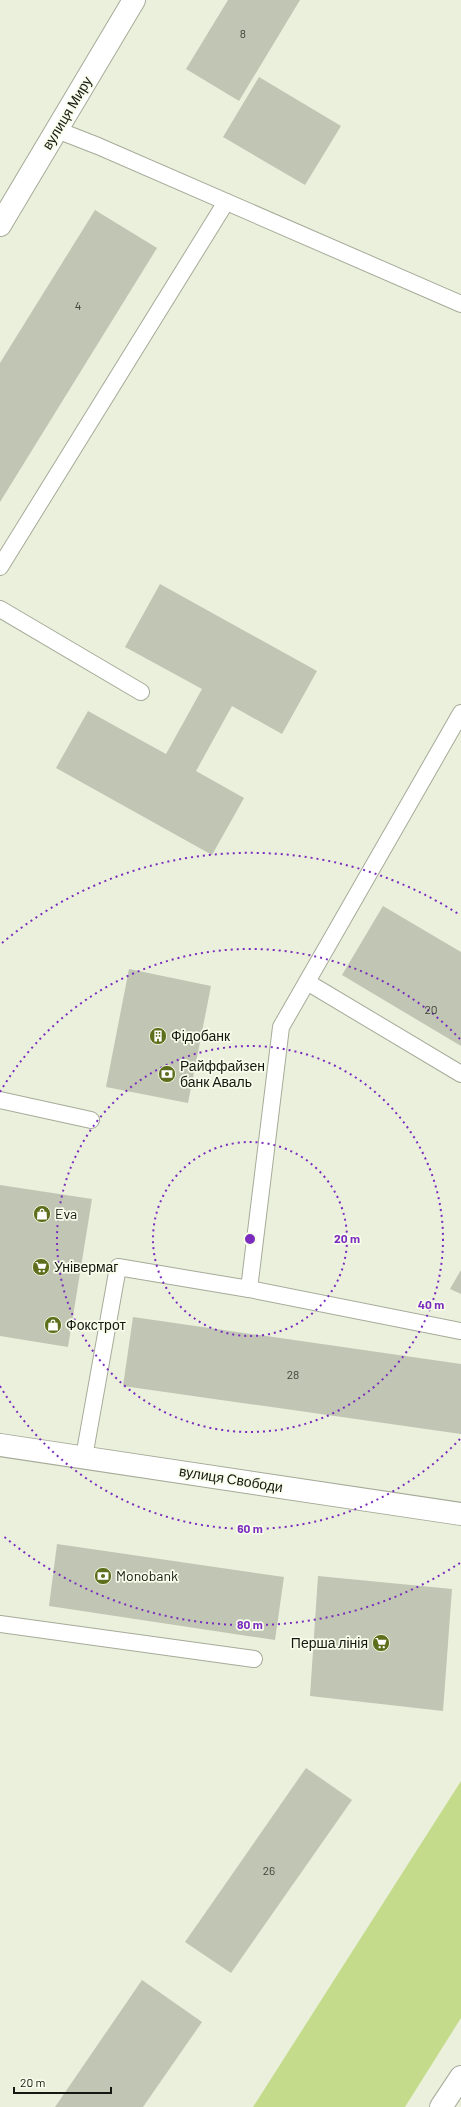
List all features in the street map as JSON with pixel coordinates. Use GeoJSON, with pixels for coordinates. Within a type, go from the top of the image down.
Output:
{"type":"FeatureCollection","features":[{"type":"Feature","properties":{"kind":"main road","name":"вулиця Миру"},"geometry":{"type":"LineString","coordinates":[[0,225],[134,0]]}},
{"type":"Feature","properties":{"kind":"main road","name":"вулиця Свободи"},"geometry":{"type":"LineString","coordinates":[[0,1444],[461,1514]]}},
{"type":"Feature","properties":{"kind":"main road"},"geometry":{"type":"LineString","coordinates":[[441,2107],[461,2077]]}},
{"type":"Feature","properties":{"kind":"lane"},"geometry":{"type":"LineString","coordinates":[[57,130],[98,146],[461,304]]}},
{"type":"Feature","properties":{"kind":"lane"},"geometry":{"type":"LineString","coordinates":[[0,567],[226,202]]}},
{"type":"Feature","properties":{"kind":"lane"},"geometry":{"type":"LineString","coordinates":[[0,609],[141,692]]}},
{"type":"Feature","properties":{"kind":"lane"},"geometry":{"type":"LineString","coordinates":[[249,1289],[281,1027],[455,737],[461,713]]}},
{"type":"Feature","properties":{"kind":"lane"},"geometry":{"type":"LineString","coordinates":[[307,982],[461,1074]]}},
{"type":"Feature","properties":{"kind":"lane"},"geometry":{"type":"LineString","coordinates":[[0,1100],[91,1120]]}},
{"type":"Feature","properties":{"kind":"lane"},"geometry":{"type":"LineString","coordinates":[[84,1457],[118,1267],[249,1289],[460,1331]]}},
{"type":"Feature","properties":{"kind":"lane"},"geometry":{"type":"LineString","coordinates":[[0,1624],[254,1659]]}},
{"type":"Feature","properties":{"kind":"green space"},"geometry":{"type":"Polygon","coordinates":[[[461,1781],[461,2018],[405,2107],[253,2107],[461,1781]]]}},
{"type":"Feature","properties":{"kind":"building"},"geometry":{"type":"Polygon","coordinates":[[[228,0],[300,0],[239,101],[186,69],[228,0]]]}},
{"type":"Feature","properties":{"kind":"building"},"geometry":{"type":"Polygon","coordinates":[[[259,77],[341,126],[305,185],[223,137],[259,77]]]}},
{"type":"Feature","properties":{"kind":"building"},"geometry":{"type":"Polygon","coordinates":[[[95,210],[157,248],[0,502],[0,363],[95,210]]]}},
{"type":"Feature","properties":{"kind":"building"},"geometry":{"type":"Polygon","coordinates":[[[160,584],[317,671],[282,734],[232,706],[196,771],[244,798],[212,855],[56,768],[88,711],[166,754],[202,689],[125,647],[160,584]]]}},
{"type":"Feature","properties":{"kind":"building"},"geometry":{"type":"Polygon","coordinates":[[[383,906],[461,952],[461,1046],[342,975],[383,906]]]}},
{"type":"Feature","properties":{"kind":"building","name":"Фідобанк"},"geometry":{"type":"Polygon","coordinates":[[[129,969],[211,986],[188,1103],[106,1087],[129,969]]]}},
{"type":"Feature","properties":{"kind":"building","name":"Універмаг"},"geometry":{"type":"Polygon","coordinates":[[[0,1185],[92,1199],[68,1347],[0,1336],[0,1185]]]}},
{"type":"Feature","properties":{"kind":"building"},"geometry":{"type":"Polygon","coordinates":[[[461,1270],[461,1294],[450,1289],[461,1270]]]}},
{"type":"Feature","properties":{"kind":"building"},"geometry":{"type":"Polygon","coordinates":[[[133,1317],[461,1364],[461,1434],[123,1386],[133,1317]]]}},
{"type":"Feature","properties":{"kind":"building"},"geometry":{"type":"Polygon","coordinates":[[[57,1544],[284,1577],[275,1640],[49,1606],[57,1544]]]}},
{"type":"Feature","properties":{"kind":"building","name":"Перша лінія"},"geometry":{"type":"Polygon","coordinates":[[[318,1576],[452,1589],[443,1711],[310,1696],[318,1576]]]}},
{"type":"Feature","properties":{"kind":"building"},"geometry":{"type":"Polygon","coordinates":[[[306,1768],[352,1800],[231,1973],[185,1942],[306,1768]]]}},
{"type":"Feature","properties":{"kind":"building"},"geometry":{"type":"Polygon","coordinates":[[[142,1980],[202,2022],[143,2107],[55,2107],[142,1980]]]}},
{"type":"Feature","properties":{"kind":"place","name":"Фідобанк"},"geometry":{"type":"Point","coordinates":[158,1036]}},
{"type":"Feature","properties":{"kind":"place","name":"Райффайзен банк Аваль"},"geometry":{"type":"Point","coordinates":[167,1074]}},
{"type":"Feature","properties":{"kind":"place","name":"Eva"},"geometry":{"type":"Point","coordinates":[42,1214]}},
{"type":"Feature","properties":{"kind":"place","name":"Універмаг"},"geometry":{"type":"Point","coordinates":[41,1267]}},
{"type":"Feature","properties":{"kind":"place","name":"Фокстрот"},"geometry":{"type":"Point","coordinates":[53,1325]}},
{"type":"Feature","properties":{"kind":"place","name":"Monobank"},"geometry":{"type":"Point","coordinates":[103,1576]}},
{"type":"Feature","properties":{"kind":"place","name":"Перша лінія"},"geometry":{"type":"Point","coordinates":[381,1643]}}]}
